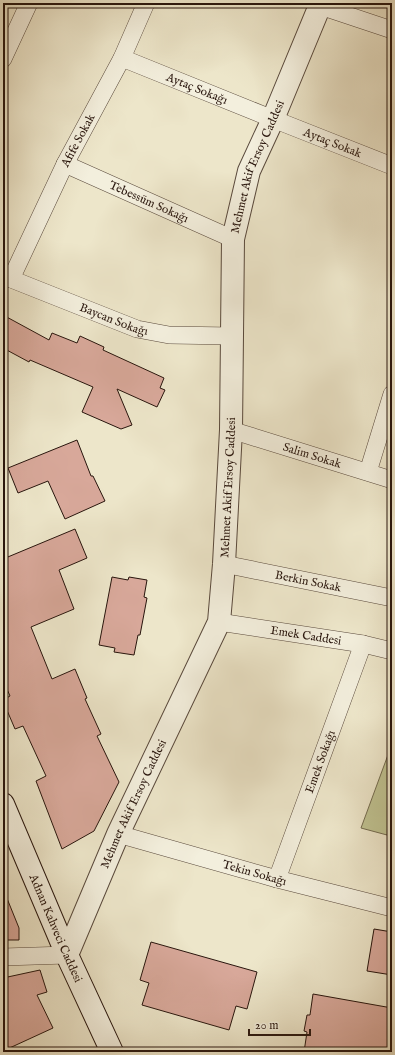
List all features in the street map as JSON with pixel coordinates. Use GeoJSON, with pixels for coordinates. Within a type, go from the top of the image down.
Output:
{"type":"FeatureCollection","features":[{"type":"Feature","properties":{"kind":"street"},"geometry":{"type":"LineString","coordinates":[[3,59],[29,3]]}},
{"type":"Feature","properties":{"kind":"street","name":"Afife Sokak"},"geometry":{"type":"LineString","coordinates":[[7,276],[122,58],[146,3]]}},
{"type":"Feature","properties":{"kind":"street"},"geometry":{"type":"LineString","coordinates":[[320,5],[392,30]]}},
{"type":"Feature","properties":{"kind":"street","name":"Mehmet Akif Ersoy Caddesi"},"geometry":{"type":"LineString","coordinates":[[67,954],[118,834],[219,622],[232,430],[233,238],[249,171],[273,119],[320,5]]}},
{"type":"Feature","properties":{"kind":"street","name":"Aytaç Sokağı"},"geometry":{"type":"LineString","coordinates":[[122,58],[273,119]]}},
{"type":"Feature","properties":{"kind":"street","name":"Aytaç Sokak"},"geometry":{"type":"LineString","coordinates":[[273,119],[392,166]]}},
{"type":"Feature","properties":{"kind":"street","name":"Tebessüm Sokağı"},"geometry":{"type":"LineString","coordinates":[[65,164],[233,238]]}},
{"type":"Feature","properties":{"kind":"street","name":"Baycan Sokağı"},"geometry":{"type":"LineString","coordinates":[[7,276],[137,329],[169,334],[232,336]]}},
{"type":"Feature","properties":{"kind":"street"},"geometry":{"type":"LineString","coordinates":[[368,472],[392,394]]}},
{"type":"Feature","properties":{"kind":"street","name":"Salim Sokak"},"geometry":{"type":"LineString","coordinates":[[232,430],[392,480]]}},
{"type":"Feature","properties":{"kind":"street","name":"Berkin Sokak"},"geometry":{"type":"LineString","coordinates":[[224,564],[392,598]]}},
{"type":"Feature","properties":{"kind":"street","name":"Emek Caddesi"},"geometry":{"type":"LineString","coordinates":[[219,622],[363,644],[392,651]]}},
{"type":"Feature","properties":{"kind":"street","name":"Emek Sokağı"},"geometry":{"type":"LineString","coordinates":[[277,879],[363,644]]}},
{"type":"Feature","properties":{"kind":"street","name":"Adnan Kahveci Caddesi"},"geometry":{"type":"LineString","coordinates":[[4,807],[67,954],[112,1052]]}},
{"type":"Feature","properties":{"kind":"street","name":"Tekin Sokağı"},"geometry":{"type":"LineString","coordinates":[[118,834],[277,879],[392,908]]}},
{"type":"Feature","properties":{"kind":"street"},"geometry":{"type":"LineString","coordinates":[[3,957],[67,954]]}},
{"type":"Feature","properties":{"kind":"green space"},"geometry":{"type":"Polygon","coordinates":[[[392,744],[392,824],[387,835],[361,828],[392,744]]]}},
{"type":"Feature","properties":{"kind":"building"},"geometry":{"type":"Polygon","coordinates":[[[3,315],[49,340],[52,333],[77,343],[80,336],[104,347],[103,350],[164,378],[160,388],[165,390],[157,407],[117,389],[132,425],[121,429],[82,412],[93,387],[30,360],[29,362],[3,348],[3,315]]]}},
{"type":"Feature","properties":{"kind":"building"},"geometry":{"type":"Polygon","coordinates":[[[77,440],[91,476],[93,476],[105,501],[65,519],[48,481],[18,493],[8,468],[77,440]]]}},
{"type":"Feature","properties":{"kind":"building"},"geometry":{"type":"Polygon","coordinates":[[[75,529],[87,558],[59,570],[74,609],[31,627],[52,679],[75,669],[87,698],[85,699],[101,734],[97,736],[119,782],[94,831],[62,849],[36,781],[46,776],[23,726],[15,729],[3,701],[10,696],[3,680],[3,559],[75,529]]]}},
{"type":"Feature","properties":{"kind":"building"},"geometry":{"type":"Polygon","coordinates":[[[112,577],[128,580],[129,577],[147,580],[144,597],[147,598],[140,635],[138,635],[134,655],[114,652],[115,648],[99,645],[112,577]]]}},
{"type":"Feature","properties":{"kind":"building"},"geometry":{"type":"Polygon","coordinates":[[[3,891],[19,928],[19,940],[3,940],[3,891]]]}},
{"type":"Feature","properties":{"kind":"building"},"geometry":{"type":"Polygon","coordinates":[[[374,929],[392,932],[392,975],[367,971],[374,929]]]}},
{"type":"Feature","properties":{"kind":"building"},"geometry":{"type":"Polygon","coordinates":[[[151,942],[257,972],[247,1009],[236,1006],[229,1030],[142,1005],[149,983],[140,980],[151,942]]]}},
{"type":"Feature","properties":{"kind":"building"},"geometry":{"type":"Polygon","coordinates":[[[40,970],[47,992],[37,995],[53,1028],[3,1051],[3,978],[40,970]]]}},
{"type":"Feature","properties":{"kind":"building"},"geometry":{"type":"Polygon","coordinates":[[[313,994],[392,1008],[392,1052],[304,1052],[307,1032],[304,1031],[307,1015],[310,1015],[313,994]]]}}]}
